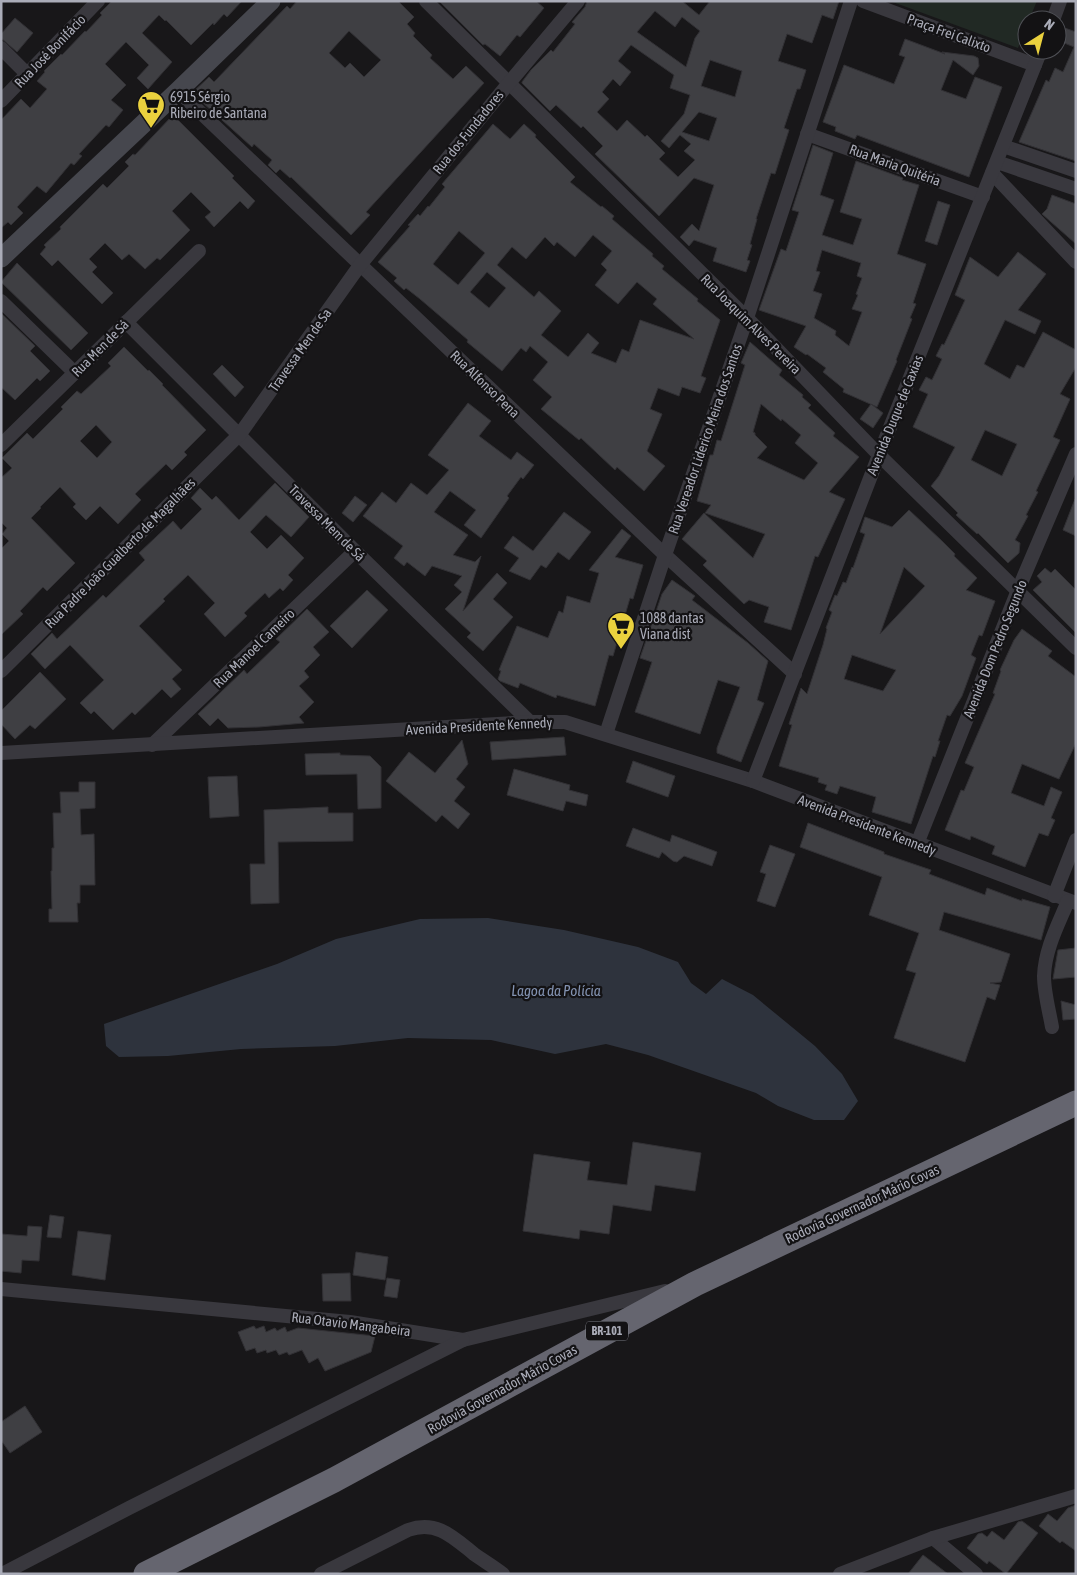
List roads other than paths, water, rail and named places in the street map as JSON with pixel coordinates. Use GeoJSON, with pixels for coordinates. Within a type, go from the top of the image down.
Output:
{"type":"FeatureCollection","features":[{"type":"Feature","properties":{"kind":"highway","name":"Rodovia Governador Mário Covas"},"geometry":{"type":"LineString","coordinates":[[146,1574],[334,1480],[695,1284],[1076,1103]]}},
{"type":"Feature","properties":{"kind":"main road"},"geometry":{"type":"LineString","coordinates":[[1,258],[271,1]]}},
{"type":"Feature","properties":{"kind":"street","name":"Rua José Bonifácio"},"geometry":{"type":"LineString","coordinates":[[1,101],[98,1]]}},
{"type":"Feature","properties":{"kind":"street","name":"Rua Joaquim Alves Pereira"},"geometry":{"type":"LineString","coordinates":[[426,1],[747,318],[879,454],[1076,648]]}},
{"type":"Feature","properties":{"kind":"street","name":"Rua dos Fundadores"},"geometry":{"type":"LineString","coordinates":[[360,265],[578,1]]}},
{"type":"Feature","properties":{"kind":"street","name":"Rua Vereador Liderico Meira dos Santos"},"geometry":{"type":"LineString","coordinates":[[606,734],[665,555],[747,318],[851,1]]}},
{"type":"Feature","properties":{"kind":"street","name":"Praça Frei Calixto"},"geometry":{"type":"LineString","coordinates":[[863,1],[1035,65]]}},
{"type":"Feature","properties":{"kind":"street"},"geometry":{"type":"LineString","coordinates":[[1,48],[27,74]]}},
{"type":"Feature","properties":{"kind":"street","name":"Avenida Duque de Caxias"},"geometry":{"type":"LineString","coordinates":[[753,782],[879,454],[1037,60]]}},
{"type":"Feature","properties":{"kind":"street","name":"Rua Alfonso Pena"},"geometry":{"type":"LineString","coordinates":[[178,91],[665,555],[795,674]]}},
{"type":"Feature","properties":{"kind":"street","name":"Rua Maria Quitéria"},"geometry":{"type":"LineString","coordinates":[[807,134],[982,197]]}},
{"type":"Feature","properties":{"kind":"street"},"geometry":{"type":"LineString","coordinates":[[1003,146],[1076,171]]}},
{"type":"Feature","properties":{"kind":"street"},"geometry":{"type":"LineString","coordinates":[[995,167],[1076,188]]}},
{"type":"Feature","properties":{"kind":"street"},"geometry":{"type":"LineString","coordinates":[[995,167],[1076,262]]}},
{"type":"Feature","properties":{"kind":"street","name":"Rua Men de Sá"},"geometry":{"type":"LineString","coordinates":[[1,445],[199,251]]}},
{"type":"Feature","properties":{"kind":"street","name":"Travessa Men de Sa"},"geometry":{"type":"LineString","coordinates":[[240,434],[360,265]]}},
{"type":"Feature","properties":{"kind":"street"},"geometry":{"type":"LineString","coordinates":[[1,301],[74,373]]}},
{"type":"Feature","properties":{"kind":"street","name":"Travessa Mem de Sá"},"geometry":{"type":"LineString","coordinates":[[126,322],[355,551],[530,722]]}},
{"type":"Feature","properties":{"kind":"street","name":"Rua Padre João Gualberto de Magalhães"},"geometry":{"type":"LineString","coordinates":[[1,671],[240,434]]}},
{"type":"Feature","properties":{"kind":"street","name":"Avenida Dom Pedro Segundo"},"geometry":{"type":"LineString","coordinates":[[918,844],[1018,590],[1076,454]]}},
{"type":"Feature","properties":{"kind":"street","name":"Rua Manoel Cameiro"},"geometry":{"type":"LineString","coordinates":[[152,745],[355,551]]}},
{"type":"Feature","properties":{"kind":"street","name":"Avenida Presidente Kennedy"},"geometry":{"type":"LineString","coordinates":[[1,753],[530,722],[564,722],[753,782],[1072,902]]}},
{"type":"Feature","properties":{"kind":"street"},"geometry":{"type":"LineString","coordinates":[[1054,896],[1076,840]]}},
{"type":"Feature","properties":{"kind":"street"},"geometry":{"type":"LineString","coordinates":[[1052,1026],[1044,978],[1046,953],[1072,902]]}},
{"type":"Feature","properties":{"kind":"street","name":"Rua Otavio Mangabeira"},"geometry":{"type":"LineString","coordinates":[[1,1289],[350,1322],[463,1340],[695,1284]]}},
{"type":"Feature","properties":{"kind":"street"},"geometry":{"type":"LineString","coordinates":[[2,1574],[138,1503],[463,1340]]}},
{"type":"Feature","properties":{"kind":"street"},"geometry":{"type":"LineString","coordinates":[[840,1574],[933,1538],[1076,1496]]}},
{"type":"Feature","properties":{"kind":"street"},"geometry":{"type":"LineString","coordinates":[[321,1574],[408,1530],[420,1526],[433,1527],[450,1534],[503,1574]]}},
{"type":"Feature","properties":{"kind":"street"},"geometry":{"type":"LineString","coordinates":[[933,1538],[976,1574]]}},
{"type":"Feature","properties":{"kind":"water","name":"Lagoa da Polícia"},"geometry":{"type":"Polygon","coordinates":[[[488,918],[564,930],[638,947],[678,962],[691,983],[706,994],[722,979],[753,995],[815,1046],[842,1074],[858,1101],[844,1120],[814,1120],[778,1106],[756,1093],[648,1055],[606,1044],[555,1054],[491,1040],[408,1038],[335,1046],[241,1049],[168,1056],[119,1057],[106,1046],[104,1024],[277,964],[336,939],[420,919],[488,918]]]}},
{"type":"Feature","properties":{"kind":"place","name":"6915 Sérgio Ribeiro de Santana"},"geometry":{"type":"Point","coordinates":[151,129]}},
{"type":"Feature","properties":{"kind":"place","name":"1088 dantas Viana dist"},"geometry":{"type":"Point","coordinates":[621,650]}}]}
